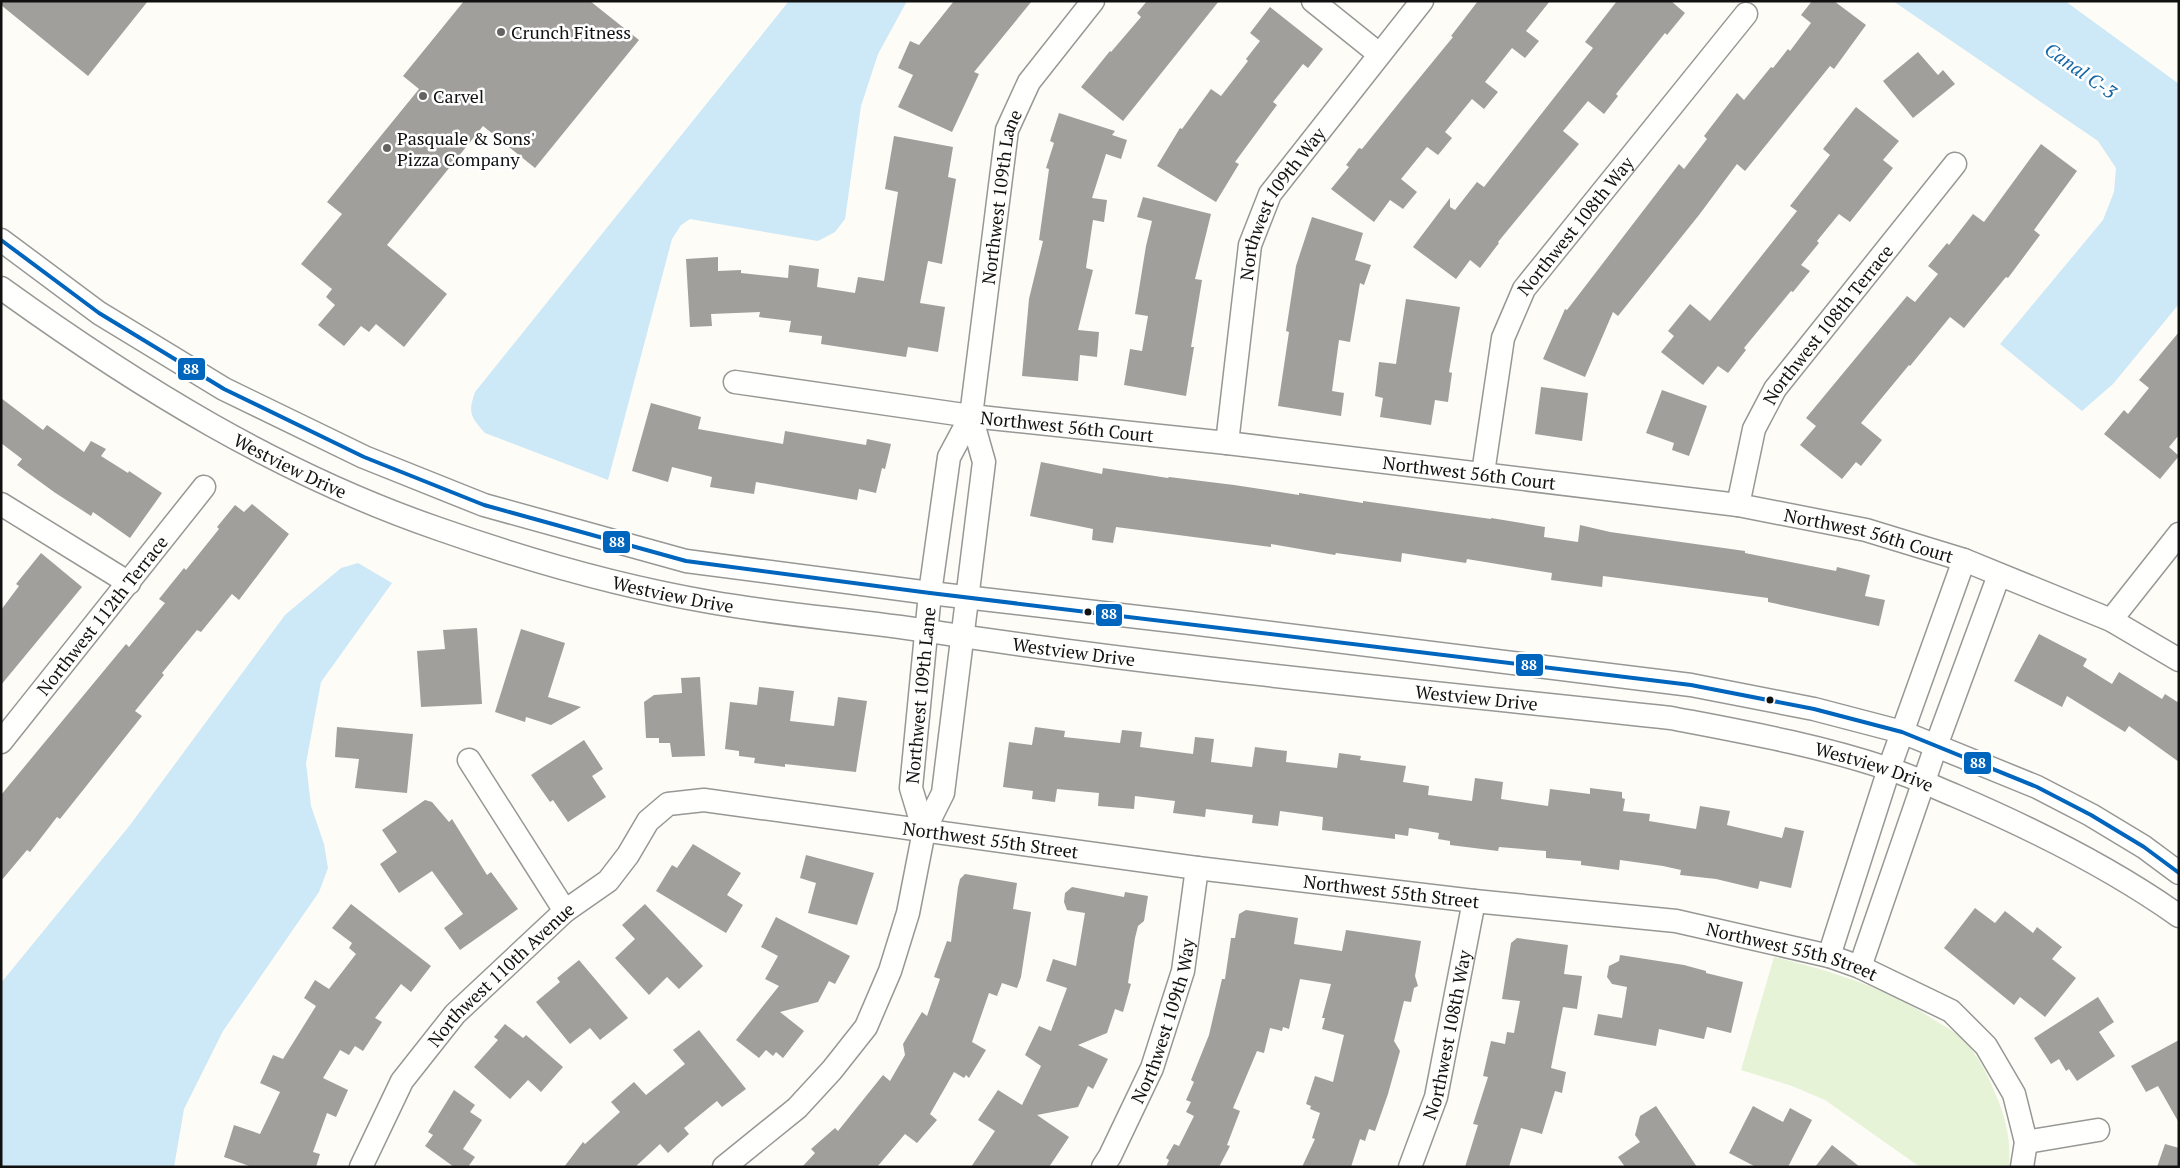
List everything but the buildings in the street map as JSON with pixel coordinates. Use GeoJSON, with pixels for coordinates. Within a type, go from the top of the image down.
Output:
{"type":"FeatureCollection","features":[{"type":"Feature","properties":{"kind":"street","name":"Northwest 109th Lane"},"geometry":{"type":"LineString","coordinates":[[924,831],[911,788],[930,593],[949,458],[971,416],[1007,130],[1029,82],[1093,1]]}},
{"type":"Feature","properties":{"kind":"street"},"geometry":{"type":"LineString","coordinates":[[1313,1],[1379,54]]}},
{"type":"Feature","properties":{"kind":"street","name":"Northwest 109th Way"},"geometry":{"type":"LineString","coordinates":[[1227,443],[1250,245],[1270,194],[1422,1]]}},
{"type":"Feature","properties":{"kind":"street","name":"Northwest 108th Way"},"geometry":{"type":"LineString","coordinates":[[1483,473],[1503,338],[1524,289],[1746,14]]}},
{"type":"Feature","properties":{"kind":"street","name":"Northwest 108th Terrace"},"geometry":{"type":"LineString","coordinates":[[1738,505],[1754,429],[1775,390],[1955,164]]}},
{"type":"Feature","properties":{"kind":"street","name":"Westview Drive"},"geometry":{"type":"LineString","coordinates":[[1,240],[99,313],[196,374],[355,452],[438,488],[492,507],[686,561],[930,593],[1190,622],[1691,685],[1814,709],[1902,732],[2037,787],[2091,815],[2144,847],[2179,873]]}},
{"type":"Feature","properties":{"kind":"street","name":"Westview Drive"},"geometry":{"type":"LineString","coordinates":[[1,288],[98,357],[205,423],[269,456],[350,494],[437,529],[588,575],[710,602],[1232,670],[1671,718],[1807,746],[1889,769],[2001,815],[2057,843],[2119,878],[2179,916]]}},
{"type":"Feature","properties":{"kind":"street","name":"Northwest 56th Court"},"geometry":{"type":"LineString","coordinates":[[735,382],[971,416],[1227,443],[1738,505],[1866,530],[1964,560],[2112,620],[2179,660]]}},
{"type":"Feature","properties":{"kind":"street","name":"Northwest 109th Lane"},"geometry":{"type":"LineString","coordinates":[[724,1167],[797,1108],[832,1070],[866,1028],[890,971],[908,913],[924,831],[943,793],[984,462],[971,416]]}},
{"type":"Feature","properties":{"kind":"street","name":"Northwest 112th Terrace"},"geometry":{"type":"LineString","coordinates":[[1,742],[204,487]]}},
{"type":"Feature","properties":{"kind":"street"},"geometry":{"type":"LineString","coordinates":[[1,504],[129,583]]}},
{"type":"Feature","properties":{"kind":"street"},"geometry":{"type":"LineString","coordinates":[[2112,620],[2179,534]]}},
{"type":"Feature","properties":{"kind":"street"},"geometry":{"type":"LineString","coordinates":[[1829,956],[1889,769],[1964,560]]}},
{"type":"Feature","properties":{"kind":"street"},"geometry":{"type":"LineString","coordinates":[[1860,967],[1936,746],[1999,575]]}},
{"type":"Feature","properties":{"kind":"street"},"geometry":{"type":"LineString","coordinates":[[469,760],[565,911]]}},
{"type":"Feature","properties":{"kind":"street","name":"Northwest 55th Street"},"geometry":{"type":"LineString","coordinates":[[668,804],[704,800],[1197,868],[1474,901],[1676,921],[1829,956],[1860,967],[1951,1011],[1986,1046],[2014,1094],[2026,1142]]}},
{"type":"Feature","properties":{"kind":"street","name":"Northwest 110th Avenue"},"geometry":{"type":"LineString","coordinates":[[361,1167],[402,1081],[455,1014],[565,911],[608,881],[628,855],[648,821],[668,804]]}},
{"type":"Feature","properties":{"kind":"street","name":"Northwest 109th Way"},"geometry":{"type":"LineString","coordinates":[[1103,1167],[1152,1068],[1183,971],[1197,868]]}},
{"type":"Feature","properties":{"kind":"street","name":"Northwest 108th Way"},"geometry":{"type":"LineString","coordinates":[[1410,1167],[1436,1097],[1474,901]]}},
{"type":"Feature","properties":{"kind":"street"},"geometry":{"type":"LineString","coordinates":[[2022,1167],[2026,1142],[2098,1130]]}},
{"type":"Feature","properties":{"kind":"green space"},"geometry":{"type":"Polygon","coordinates":[[[1774,957],[1858,981],[1917,1009],[1958,1035],[1972,1050],[1981,1064],[1999,1102],[2008,1138],[2009,1167],[1920,1167],[1825,1100],[1792,1086],[1741,1070],[1774,957]]]}},
{"type":"Feature","properties":{"kind":"water"},"geometry":{"type":"Polygon","coordinates":[[[789,1],[907,1],[878,54],[861,106],[845,219],[835,232],[818,241],[690,219],[681,225],[672,239],[608,480],[485,433],[473,418],[471,410],[475,392],[789,1]]]}},
{"type":"Feature","properties":{"kind":"water","name":"Canal C-3"},"geometry":{"type":"Polygon","coordinates":[[[1893,1],[2065,1],[2179,84],[2179,304],[2113,384],[2082,411],[2000,344],[2103,220],[2114,192],[2116,168],[2098,141],[1893,1]]]}},
{"type":"Feature","properties":{"kind":"water"},"geometry":{"type":"Polygon","coordinates":[[[358,563],[392,583],[321,682],[306,763],[311,806],[324,844],[328,868],[319,892],[223,1031],[184,1109],[174,1167],[1,1167],[1,983],[130,825],[285,615],[341,568],[358,563]]]}},
{"type":"Feature","properties":{"kind":"transit line","name":"88"},"geometry":{"type":"LineString","coordinates":[[1,240],[99,313],[224,389],[364,457],[484,505],[686,561],[930,593],[1691,685],[1814,709],[1902,732],[2037,787],[2091,815],[2144,847],[2179,873]]}},
{"type":"Feature","properties":{"kind":"place","name":"Crunch Fitness"},"geometry":{"type":"Point","coordinates":[501,32]}},
{"type":"Feature","properties":{"kind":"place","name":"Carvel"},"geometry":{"type":"Point","coordinates":[423,96]}},
{"type":"Feature","properties":{"kind":"place","name":"Pasquale & Sons' Pizza Company"},"geometry":{"type":"Point","coordinates":[387,148]}}]}
